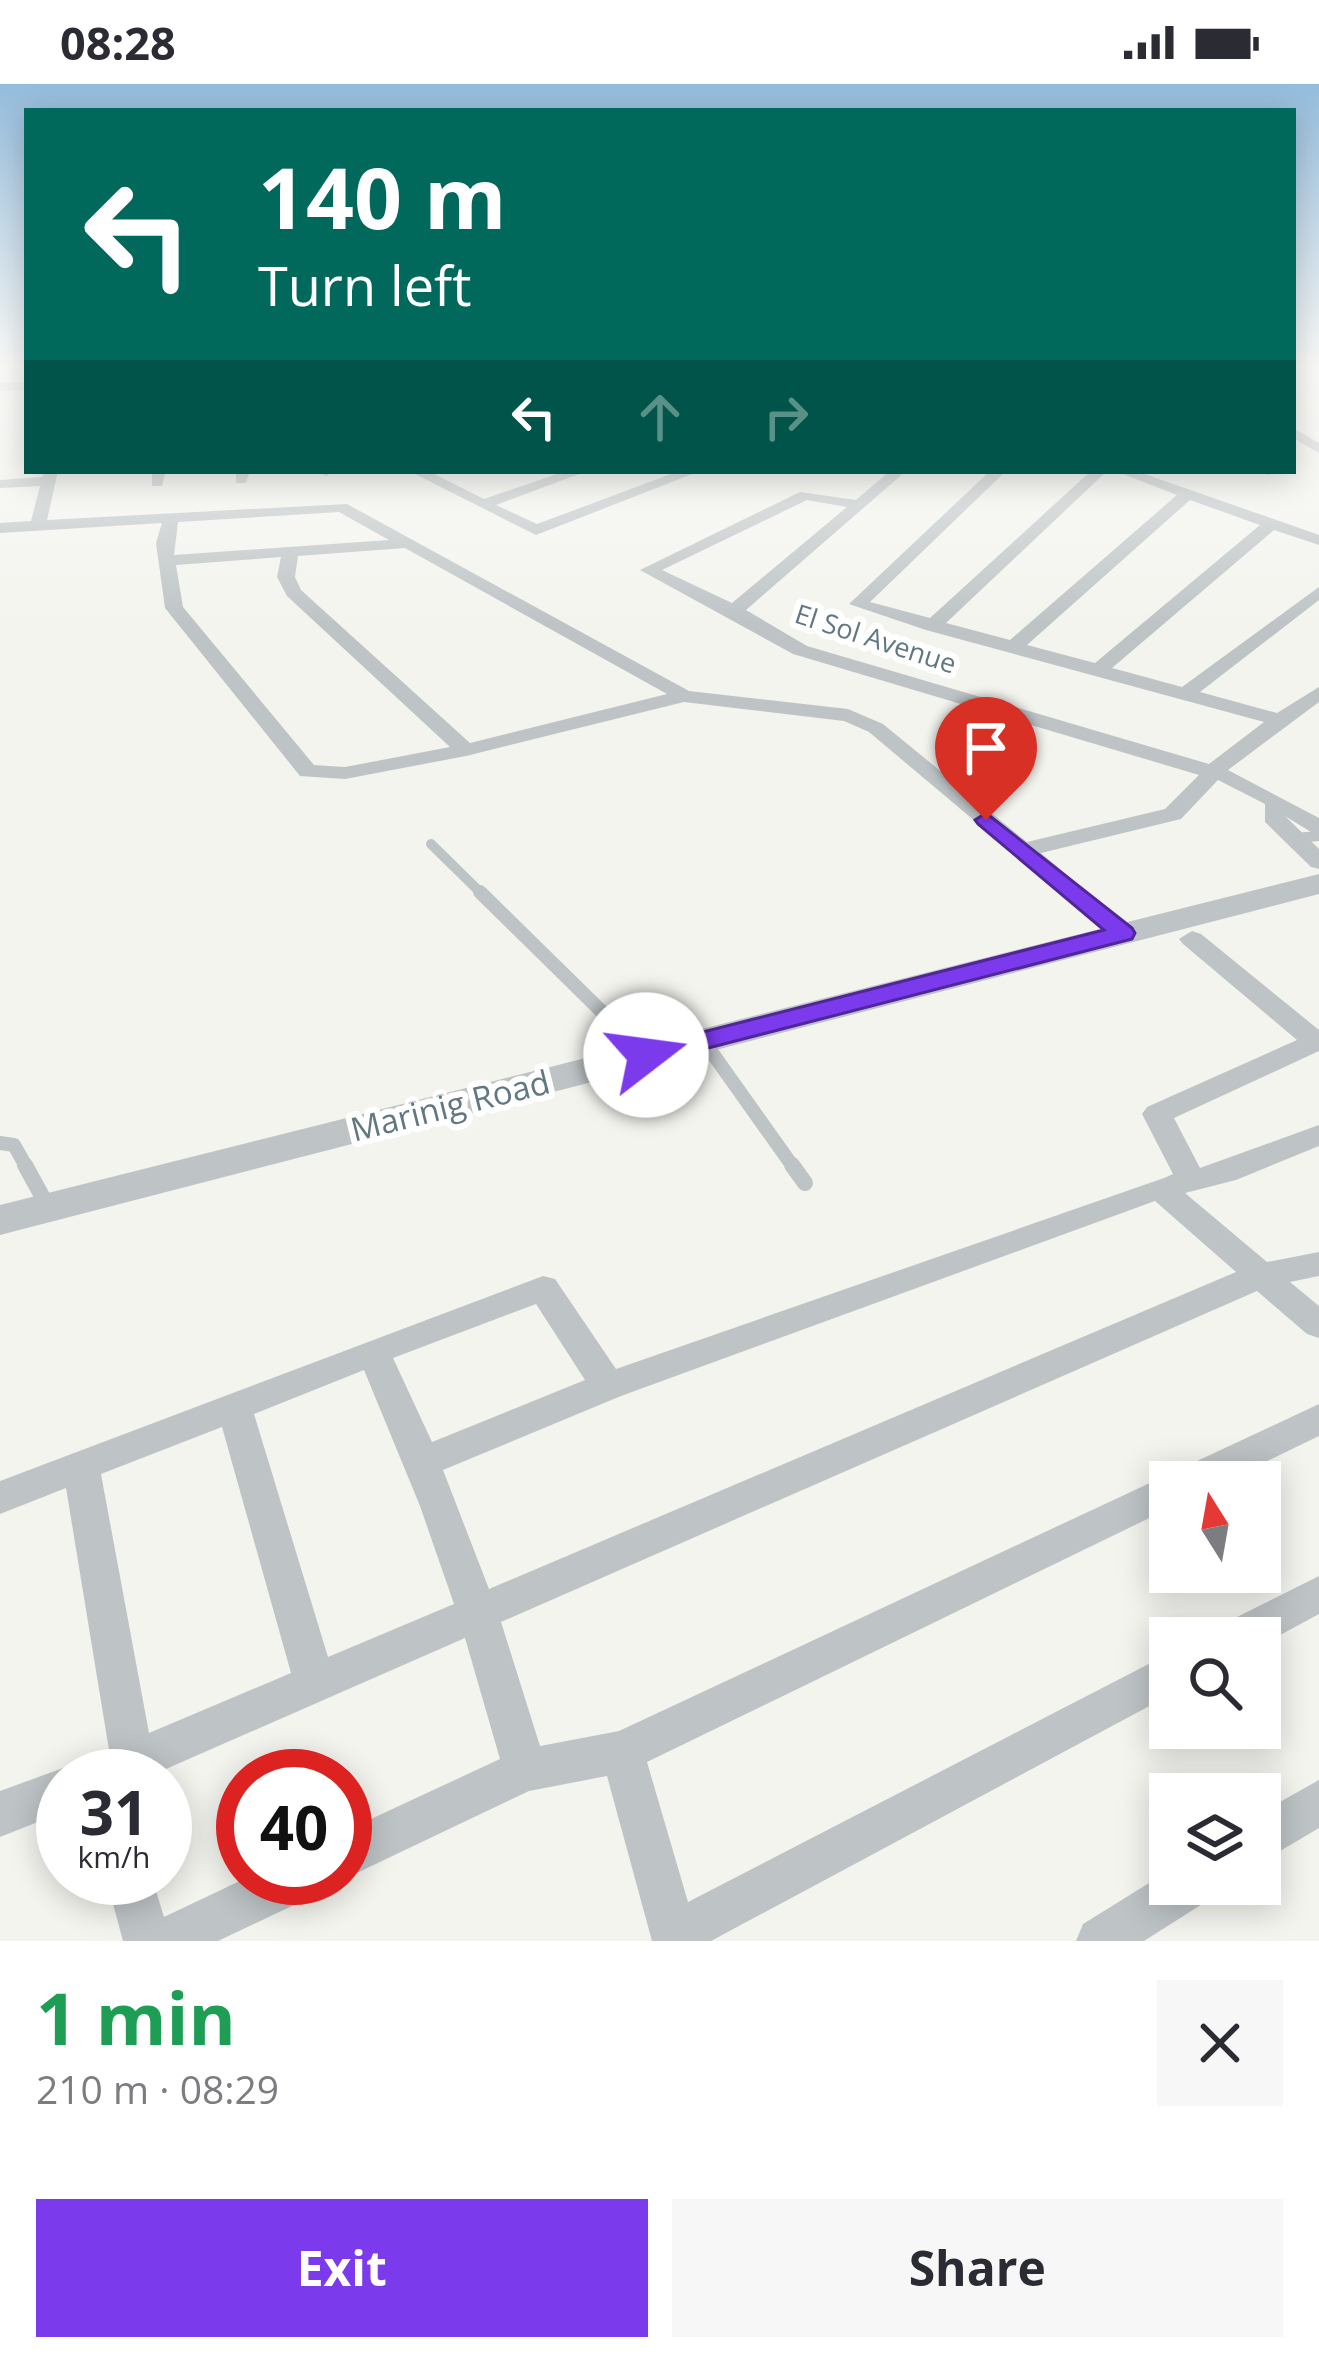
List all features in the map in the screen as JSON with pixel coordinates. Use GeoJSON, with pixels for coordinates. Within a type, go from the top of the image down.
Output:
{"type":"FeatureCollection","features":[{"type":"Feature","properties":{"kind":"street"},"geometry":{"type":"LineString","coordinates":[[422,474],[536,530],[685,474]]}},
{"type":"Feature","properties":{"kind":"street"},"geometry":{"type":"LineString","coordinates":[[436,481],[457,474]]}},
{"type":"Feature","properties":{"kind":"street"},"geometry":{"type":"LineString","coordinates":[[486,503],[571,474]]}},
{"type":"Feature","properties":{"kind":"street","name":"El Sol Avenue"},"geometry":{"type":"LineString","coordinates":[[896,474],[734,611],[800,650],[1250,785],[1277,802],[1273,817],[1311,835],[1319,862]]}},
{"type":"Feature","properties":{"kind":"street"},"geometry":{"type":"LineString","coordinates":[[996,474],[858,604],[1281,721]]}},
{"type":"Feature","properties":{"kind":"street"},"geometry":{"type":"LineString","coordinates":[[932,626],[1097,474]]}},
{"type":"Feature","properties":{"kind":"street"},"geometry":{"type":"LineString","coordinates":[[1131,474],[1319,540]]}},
{"type":"Feature","properties":{"kind":"street"},"geometry":{"type":"LineString","coordinates":[[0,484],[48,476],[38,525]]}},
{"type":"Feature","properties":{"kind":"street"},"geometry":{"type":"LineString","coordinates":[[1012,647],[1188,494]]}},
{"type":"Feature","properties":{"kind":"street"},"geometry":{"type":"LineString","coordinates":[[734,611],[648,570],[805,495],[860,506]]}},
{"type":"Feature","properties":{"kind":"street"},"geometry":{"type":"LineString","coordinates":[[0,528],[342,507],[684,696],[862,720],[1123,933]]}},
{"type":"Feature","properties":{"kind":"street"},"geometry":{"type":"LineString","coordinates":[[171,517],[165,552],[174,608],[308,771],[345,773],[466,750],[684,696]]}},
{"type":"Feature","properties":{"kind":"street"},"geometry":{"type":"LineString","coordinates":[[1098,670],[1272,524]]}},
{"type":"Feature","properties":{"kind":"street"},"geometry":{"type":"LineString","coordinates":[[165,552],[283,553],[409,543]]}},
{"type":"Feature","properties":{"kind":"street"},"geometry":{"type":"LineString","coordinates":[[283,553],[292,592],[466,750]]}},
{"type":"Feature","properties":{"kind":"street"},"geometry":{"type":"LineString","coordinates":[[1186,694],[1319,592]]}},
{"type":"Feature","properties":{"kind":"street"},"geometry":{"type":"LineString","coordinates":[[1023,850],[1173,814],[1212,770],[1319,693]]}},
{"type":"Feature","properties":{"kind":"street","name":"Marinig Road"},"geometry":{"type":"LineString","coordinates":[[0,1220],[1319,884]]}},
{"type":"Feature","properties":{"kind":"street"},"geometry":{"type":"LineString","coordinates":[[1192,939],[1317,1041],[1157,1114],[1176,1184],[1262,1275],[1319,1325]]}},
{"type":"Feature","properties":{"kind":"street"},"geometry":{"type":"LineString","coordinates":[[425,1461],[608,1386],[1176,1184],[1225,1173],[1319,1135]]}},
{"type":"Feature","properties":{"kind":"street"},"geometry":{"type":"LineString","coordinates":[[160,1749],[1262,1275],[1319,1264]]}},
{"type":"Feature","properties":{"kind":"street"},"geometry":{"type":"LineString","coordinates":[[0,1498],[544,1288],[608,1386]]}},
{"type":"Feature","properties":{"kind":"street"},"geometry":{"type":"LineString","coordinates":[[374,1352],[425,1461],[481,1612],[525,1770]]}},
{"type":"Feature","properties":{"kind":"street"},"geometry":{"type":"LineString","coordinates":[[234,1407],[314,1680]]}},
{"type":"Feature","properties":{"kind":"street"},"geometry":{"type":"LineString","coordinates":[[1232,1461],[1319,1419]]}},
{"type":"Feature","properties":{"kind":"street"},"geometry":{"type":"LineString","coordinates":[[80,1466],[106,1749]]}},
{"type":"Feature","properties":{"kind":"street"},"geometry":{"type":"LineString","coordinates":[[372,1843],[525,1770],[622,1752],[1149,1500]]}},
{"type":"Feature","properties":{"kind":"street"},"geometry":{"type":"LineString","coordinates":[[1276,1617],[1319,1594]]}},
{"type":"Feature","properties":{"kind":"street"},"geometry":{"type":"LineString","coordinates":[[622,1752],[675,1938],[1149,1684]]}},
{"type":"Feature","properties":{"kind":"street"},"geometry":{"type":"LineString","coordinates":[[0,1814],[36,1800]]}},
{"type":"Feature","properties":{"kind":"street"},"geometry":{"type":"LineString","coordinates":[[1281,1826],[1319,1802]]}},
{"type":"Feature","properties":{"kind":"street"},"geometry":{"type":"LineString","coordinates":[[137,1905],[147,1941]]}},
{"type":"Feature","properties":{"kind":"street"},"geometry":{"type":"LineString","coordinates":[[166,1941],[241,1905]]}},
{"type":"Feature","properties":{"kind":"street"},"geometry":{"type":"LineString","coordinates":[[1100,1941],[1157,1905]]}},
{"type":"Feature","properties":{"kind":"lane"},"geometry":{"type":"LineString","coordinates":[[431,844],[646,1055]]}},
{"type":"Feature","properties":{"kind":"lane"},"geometry":{"type":"LineString","coordinates":[[703,1040],[805,1183]]}},
{"type":"Feature","properties":{"kind":"lane"},"geometry":{"type":"LineString","coordinates":[[0,1143],[14,1144],[48,1207]]}},
{"type":"Feature","properties":{"kind":"route"},"geometry":{"type":"LineString","coordinates":[[646,1055],[1123,933],[986,820]]}}]}
